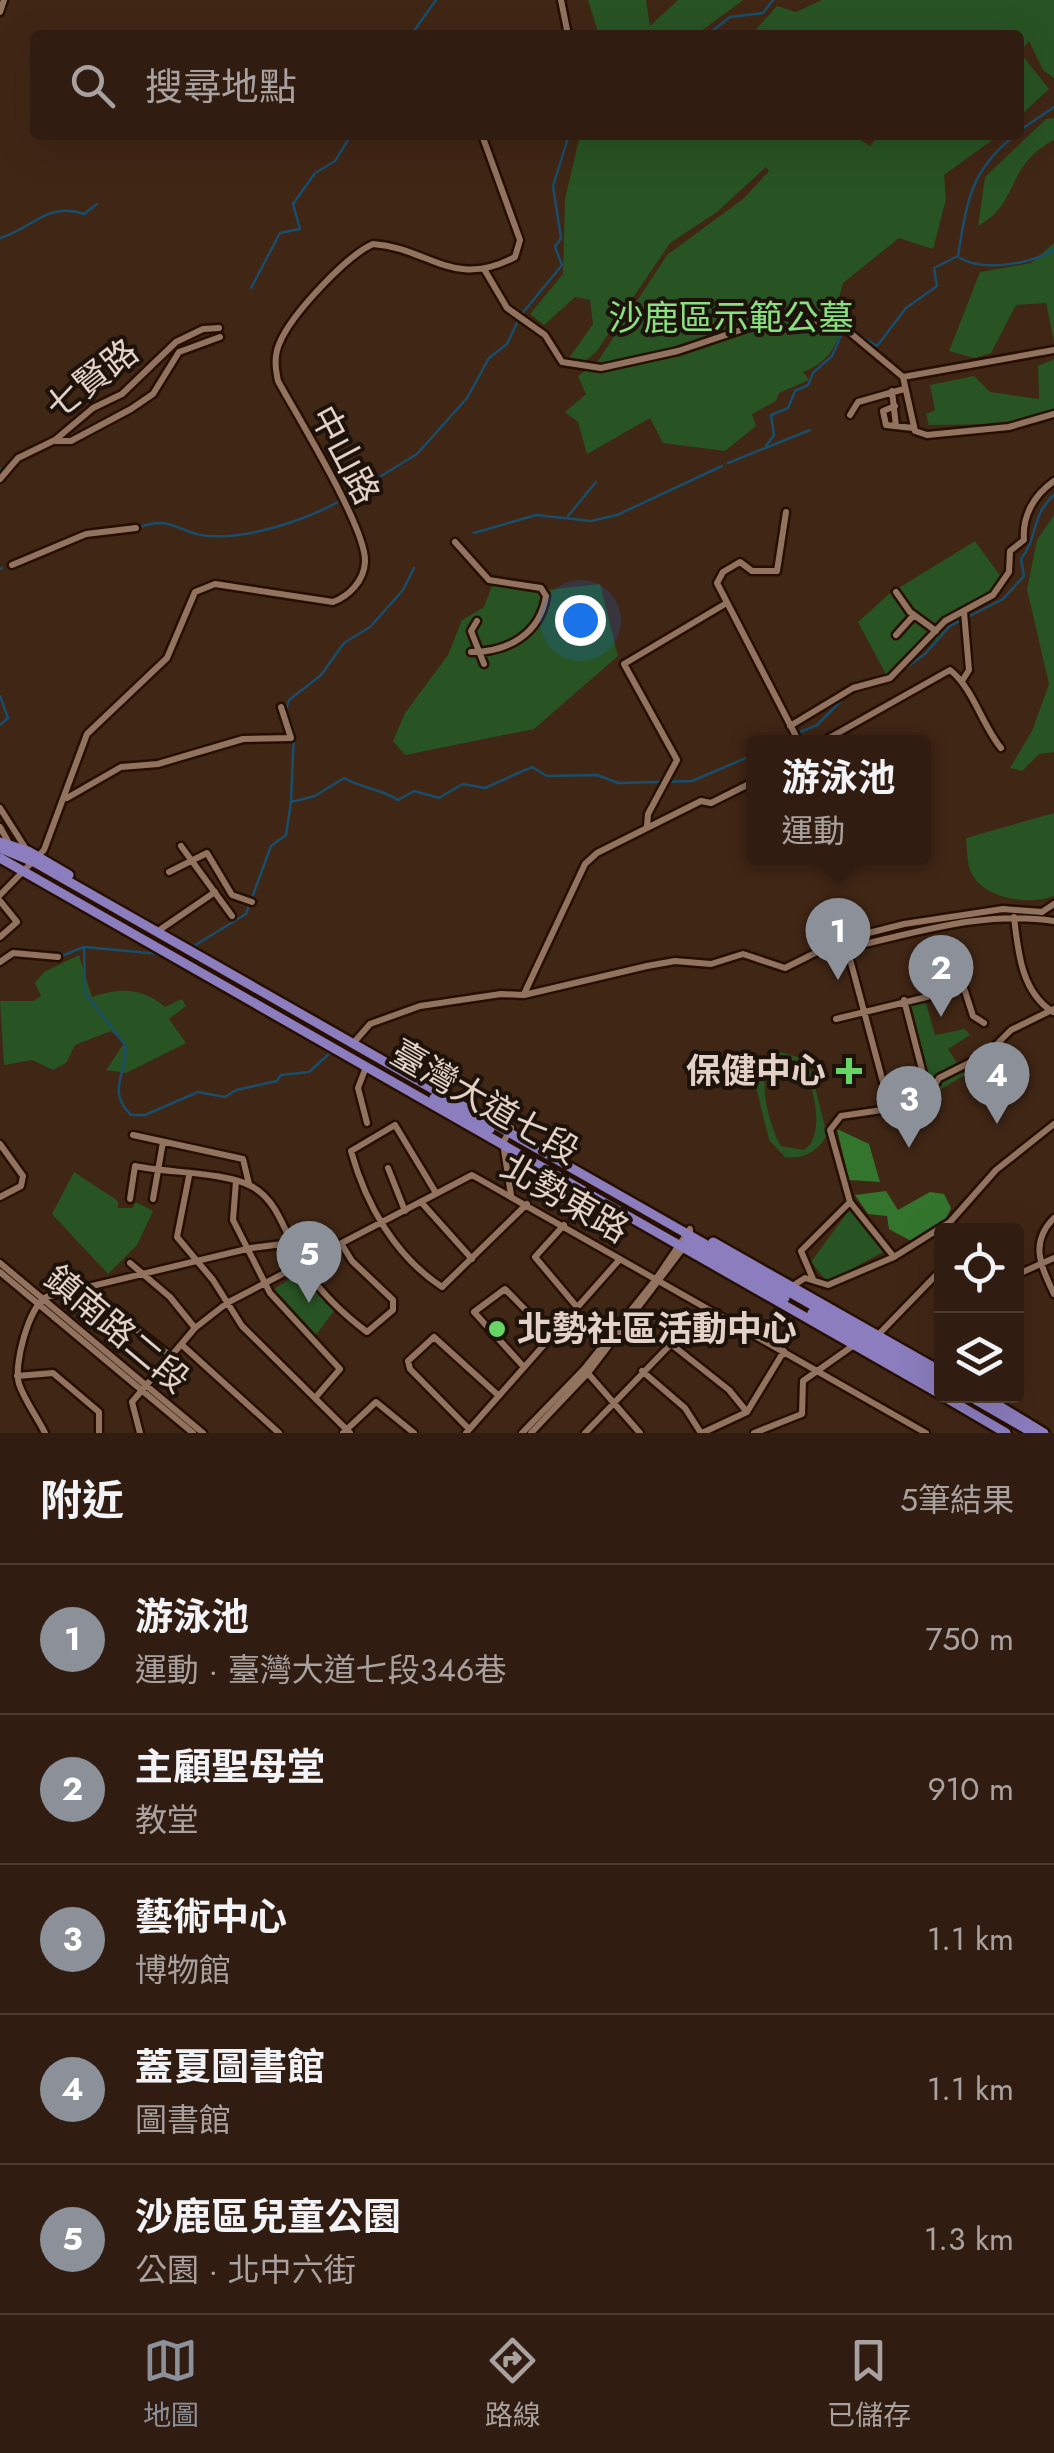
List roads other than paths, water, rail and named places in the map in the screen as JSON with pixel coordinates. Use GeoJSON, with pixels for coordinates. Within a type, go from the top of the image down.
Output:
{"type":"FeatureCollection","features":[{"type":"Feature","properties":{"kind":"main road","name":"臺灣大道七段"},"geometry":{"type":"LineString","coordinates":[[18,857],[127,911],[356,1040],[507,1135]]}},
{"type":"Feature","properties":{"kind":"main road","name":"臺灣大道七段"},"geometry":{"type":"LineString","coordinates":[[18,857],[181,946],[687,1239],[934,1375]]}},
{"type":"Feature","properties":{"kind":"main road","name":"臺灣大道七段"},"geometry":{"type":"LineString","coordinates":[[18,857],[367,1066],[507,1135]]}},
{"type":"Feature","properties":{"kind":"main road","name":"臺灣大道七段"},"geometry":{"type":"LineString","coordinates":[[18,857],[687,1239]]}},
{"type":"Feature","properties":{"kind":"main road","name":"臺灣大道七段"},"geometry":{"type":"LineString","coordinates":[[127,911],[181,946]]}},
{"type":"Feature","properties":{"kind":"main road","name":"臺灣大道七段"},"geometry":{"type":"LineString","coordinates":[[786,1295],[877,1336],[934,1375]]}},
{"type":"Feature","properties":{"kind":"main road","name":"臺灣大道七段"},"geometry":{"type":"LineString","coordinates":[[786,1295],[854,1345],[934,1376]]}},
{"type":"Feature","properties":{"kind":"main road","name":"臺灣大道七段"},"geometry":{"type":"LineString","coordinates":[[955,1403],[1006,1433]]}},
{"type":"Feature","properties":{"kind":"main road"},"geometry":{"type":"LineString","coordinates":[[970,1403],[1022,1433]]}},
{"type":"Feature","properties":{"kind":"main road"},"geometry":{"type":"LineString","coordinates":[[982,1403],[1033,1433]]}},
{"type":"Feature","properties":{"kind":"main road"},"geometry":{"type":"LineString","coordinates":[[995,1403],[1044,1433]]}},
{"type":"Feature","properties":{"kind":"street"},"geometry":{"type":"LineString","coordinates":[[0,12],[4,0]]}},
{"type":"Feature","properties":{"kind":"street"},"geometry":{"type":"LineString","coordinates":[[561,0],[567,30]]}},
{"type":"Feature","properties":{"kind":"street"},"geometry":{"type":"LineString","coordinates":[[484,140],[520,247],[509,261],[484,269],[508,308],[545,335],[554,354],[574,367],[591,370],[678,351],[785,314],[848,332],[903,377],[913,428]]}},
{"type":"Feature","properties":{"kind":"street","name":"中山路"},"geometry":{"type":"LineString","coordinates":[[0,898],[18,857],[66,799],[87,734],[167,658],[191,599],[201,587],[215,584],[333,602],[348,594],[363,574],[362,541],[278,381],[276,356],[287,330],[336,272],[373,244],[457,271],[484,269]]}},
{"type":"Feature","properties":{"kind":"street","name":"七賢路"},"geometry":{"type":"LineString","coordinates":[[0,478],[18,458],[56,440],[93,408],[122,394],[176,342],[202,329],[220,333],[179,352],[153,394],[131,410],[71,442],[56,440]]}},
{"type":"Feature","properties":{"kind":"street"},"geometry":{"type":"LineString","coordinates":[[903,377],[1054,350]]}},
{"type":"Feature","properties":{"kind":"street"},"geometry":{"type":"LineString","coordinates":[[850,415],[858,402],[904,389]]}},
{"type":"Feature","properties":{"kind":"street"},"geometry":{"type":"LineString","coordinates":[[892,391],[894,406],[883,411],[886,425],[913,428],[927,436],[1010,427],[1054,414]]}},
{"type":"Feature","properties":{"kind":"street"},"geometry":{"type":"LineString","coordinates":[[790,726],[853,688],[890,678],[936,631],[993,595],[1009,572],[1008,554],[1024,540],[1023,520],[1044,488],[1054,480]]}},
{"type":"Feature","properties":{"kind":"street"},"geometry":{"type":"LineString","coordinates":[[786,512],[778,571],[752,571],[740,562],[730,566],[717,584],[795,735]]}},
{"type":"Feature","properties":{"kind":"street"},"geometry":{"type":"LineString","coordinates":[[12,564],[86,534],[136,528]]}},
{"type":"Feature","properties":{"kind":"street"},"geometry":{"type":"LineString","coordinates":[[455,542],[489,580],[545,592],[544,611],[523,639],[474,652]]}},
{"type":"Feature","properties":{"kind":"street"},"geometry":{"type":"LineString","coordinates":[[896,592],[914,615],[936,631]]}},
{"type":"Feature","properties":{"kind":"street"},"geometry":{"type":"LineString","coordinates":[[647,827],[648,814],[677,764],[624,664],[725,604]]}},
{"type":"Feature","properties":{"kind":"street"},"geometry":{"type":"LineString","coordinates":[[962,681],[969,670],[964,612]]}},
{"type":"Feature","properties":{"kind":"street"},"geometry":{"type":"LineString","coordinates":[[896,635],[914,615]]}},
{"type":"Feature","properties":{"kind":"street"},"geometry":{"type":"LineString","coordinates":[[476,621],[472,630],[474,652],[484,664]]}},
{"type":"Feature","properties":{"kind":"street"},"geometry":{"type":"LineString","coordinates":[[834,735],[950,670],[962,681],[979,719],[1001,748]]}},
{"type":"Feature","properties":{"kind":"street"},"geometry":{"type":"LineString","coordinates":[[66,799],[122,766],[158,764],[243,739],[291,738],[282,707]]}},
{"type":"Feature","properties":{"kind":"street"},"geometry":{"type":"LineString","coordinates":[[524,995],[585,864],[597,852],[746,785]]}},
{"type":"Feature","properties":{"kind":"street"},"geometry":{"type":"LineString","coordinates":[[0,808],[18,857]]}},
{"type":"Feature","properties":{"kind":"street"},"geometry":{"type":"LineString","coordinates":[[0,827],[18,857]]}},
{"type":"Feature","properties":{"kind":"street"},"geometry":{"type":"LineString","coordinates":[[181,846],[232,916]]}},
{"type":"Feature","properties":{"kind":"street"},"geometry":{"type":"LineString","coordinates":[[169,872],[207,853],[210,865],[232,894],[249,901]]}},
{"type":"Feature","properties":{"kind":"street"},"geometry":{"type":"LineString","coordinates":[[160,929],[215,892]]}},
{"type":"Feature","properties":{"kind":"street"},"geometry":{"type":"LineString","coordinates":[[0,898],[17,922],[0,937]]}},
{"type":"Feature","properties":{"kind":"street"},"geometry":{"type":"LineString","coordinates":[[356,1040],[370,1024],[420,1006],[502,994],[524,995],[675,961],[711,964],[744,954],[785,968],[830,944],[904,924],[1003,908],[1042,912],[1054,904]]}},
{"type":"Feature","properties":{"kind":"street"},"geometry":{"type":"LineString","coordinates":[[891,1112],[847,948],[966,921],[1014,916],[1054,921]]}},
{"type":"Feature","properties":{"kind":"street"},"geometry":{"type":"LineString","coordinates":[[894,1256],[850,1202],[830,1130],[841,1116],[916,1106],[939,1078],[986,1054],[1011,1030],[1053,1011],[1024,974],[1014,916]]}},
{"type":"Feature","properties":{"kind":"street"},"geometry":{"type":"LineString","coordinates":[[0,962],[13,953],[58,957]]}},
{"type":"Feature","properties":{"kind":"street"},"geometry":{"type":"LineString","coordinates":[[836,1019],[964,988],[973,1016],[984,1023]]}},
{"type":"Feature","properties":{"kind":"street"},"geometry":{"type":"LineString","coordinates":[[904,1000],[928,1094]]}},
{"type":"Feature","properties":{"kind":"street"},"geometry":{"type":"LineString","coordinates":[[367,1066],[358,1088],[367,1123]]}},
{"type":"Feature","properties":{"kind":"street"},"geometry":{"type":"LineString","coordinates":[[786,1295],[804,1278],[828,1285],[894,1256],[950,1222],[996,1170],[1054,1124]]}},
{"type":"Feature","properties":{"kind":"street"},"geometry":{"type":"LineString","coordinates":[[436,1194],[395,1125],[354,1146],[353,1158],[381,1224],[394,1242],[442,1287],[527,1204]]}},
{"type":"Feature","properties":{"kind":"street"},"geometry":{"type":"LineString","coordinates":[[507,1135],[511,1195]]}},
{"type":"Feature","properties":{"kind":"street"},"geometry":{"type":"LineString","coordinates":[[134,1136],[243,1160],[249,1184]]}},
{"type":"Feature","properties":{"kind":"street"},"geometry":{"type":"LineString","coordinates":[[153,1198],[162,1142]]}},
{"type":"Feature","properties":{"kind":"street"},"geometry":{"type":"LineString","coordinates":[[0,1144],[23,1176],[21,1186],[0,1197]]}},
{"type":"Feature","properties":{"kind":"street"},"geometry":{"type":"LineString","coordinates":[[45,1433],[17,1376],[26,1330],[38,1303],[144,1273],[291,1242],[342,1244],[352,1262],[393,1300],[393,1310],[374,1330],[367,1332],[360,1326],[302,1264],[291,1242],[268,1199],[249,1184],[136,1166],[130,1199]]}},
{"type":"Feature","properties":{"kind":"street"},"geometry":{"type":"LineString","coordinates":[[388,1168],[405,1211]]}},
{"type":"Feature","properties":{"kind":"street","name":"北勢東路"},"geometry":{"type":"LineString","coordinates":[[144,1388],[196,1328],[227,1303],[472,1175],[926,1433]]}},
{"type":"Feature","properties":{"kind":"street"},"geometry":{"type":"LineString","coordinates":[[189,1176],[183,1219],[176,1234],[242,1326],[346,1432],[376,1402],[414,1433]]}},
{"type":"Feature","properties":{"kind":"street"},"geometry":{"type":"LineString","coordinates":[[236,1182],[232,1214],[265,1283],[278,1304],[339,1366],[315,1398]]}},
{"type":"Feature","properties":{"kind":"street"},"geometry":{"type":"LineString","coordinates":[[421,1202],[472,1259]]}},
{"type":"Feature","properties":{"kind":"street"},"geometry":{"type":"LineString","coordinates":[[814,1280],[801,1252],[850,1202]]}},
{"type":"Feature","properties":{"kind":"street"},"geometry":{"type":"LineString","coordinates":[[1054,1218],[1042,1233],[1040,1264],[1054,1294]]}},
{"type":"Feature","properties":{"kind":"street"},"geometry":{"type":"LineString","coordinates":[[564,1225],[535,1257],[577,1307]]}},
{"type":"Feature","properties":{"kind":"street"},"geometry":{"type":"LineString","coordinates":[[531,1433],[659,1281],[687,1239]]}},
{"type":"Feature","properties":{"kind":"street"},"geometry":{"type":"LineString","coordinates":[[1024,1271],[1054,1258]]}},
{"type":"Feature","properties":{"kind":"street"},"geometry":{"type":"LineString","coordinates":[[499,1396],[434,1338],[408,1361],[410,1369],[468,1431],[499,1396],[523,1366],[620,1259]]}},
{"type":"Feature","properties":{"kind":"street"},"geometry":{"type":"LineString","coordinates":[[130,1262],[196,1328]]}},
{"type":"Feature","properties":{"kind":"street","name":"鎮南路二段"},"geometry":{"type":"LineString","coordinates":[[0,1264],[38,1303]]}},
{"type":"Feature","properties":{"kind":"street"},"geometry":{"type":"LineString","coordinates":[[786,1295],[808,1270]]}},
{"type":"Feature","properties":{"kind":"street","name":"鎮南路二段"},"geometry":{"type":"LineString","coordinates":[[0,1272],[203,1433]]}},
{"type":"Feature","properties":{"kind":"street"},"geometry":{"type":"LineString","coordinates":[[877,1336],[934,1275]]}},
{"type":"Feature","properties":{"kind":"street"},"geometry":{"type":"LineString","coordinates":[[86,1289],[172,1357]]}},
{"type":"Feature","properties":{"kind":"street"},"geometry":{"type":"LineString","coordinates":[[523,1366],[474,1312],[505,1289],[551,1336]]}},
{"type":"Feature","properties":{"kind":"street"},"geometry":{"type":"LineString","coordinates":[[585,1433],[666,1346],[676,1344],[747,1412]]}},
{"type":"Feature","properties":{"kind":"street"},"geometry":{"type":"LineString","coordinates":[[182,1345],[279,1433]]}},
{"type":"Feature","properties":{"kind":"street"},"geometry":{"type":"LineString","coordinates":[[754,1433],[802,1414],[802,1381],[854,1345]]}},
{"type":"Feature","properties":{"kind":"street"},"geometry":{"type":"LineString","coordinates":[[642,1371],[685,1408],[701,1433],[747,1412],[784,1352]]}},
{"type":"Feature","properties":{"kind":"street"},"geometry":{"type":"LineString","coordinates":[[586,1371],[640,1433]]}},
{"type":"Feature","properties":{"kind":"street"},"geometry":{"type":"LineString","coordinates":[[522,1433],[586,1371]]}},
{"type":"Feature","properties":{"kind":"street"},"geometry":{"type":"LineString","coordinates":[[17,1376],[53,1373],[98,1412],[99,1433]]}},
{"type":"Feature","properties":{"kind":"street"},"geometry":{"type":"LineString","coordinates":[[140,1433],[132,1402],[144,1388]]}},
{"type":"Feature","properties":{"kind":"street","name":"鎮南路二段"},"geometry":{"type":"LineString","coordinates":[[144,1388],[193,1433]]}},
{"type":"Feature","properties":{"kind":"waterway"},"geometry":{"type":"LineString","coordinates":[[415,30],[436,0]]}},
{"type":"Feature","properties":{"kind":"waterway"},"geometry":{"type":"LineString","coordinates":[[713,30],[730,17],[763,13],[773,0]]}},
{"type":"Feature","properties":{"kind":"waterway"},"geometry":{"type":"LineString","coordinates":[[1024,128],[1054,107]]}},
{"type":"Feature","properties":{"kind":"waterway"},"geometry":{"type":"LineString","coordinates":[[251,288],[280,233],[300,229],[293,204],[315,173],[335,161],[348,140]]}},
{"type":"Feature","properties":{"kind":"waterway"},"geometry":{"type":"LineString","coordinates":[[521,315],[562,265],[555,247],[561,238],[553,186],[567,140]]}},
{"type":"Feature","properties":{"kind":"waterway"},"geometry":{"type":"LineString","coordinates":[[847,328],[877,346],[906,308],[937,286],[934,268],[958,256],[973,188],[988,161],[1009,140]]}},
{"type":"Feature","properties":{"kind":"waterway"},"geometry":{"type":"LineString","coordinates":[[0,238],[50,214],[84,214],[97,204]]}},
{"type":"Feature","properties":{"kind":"waterway"},"geometry":{"type":"LineString","coordinates":[[960,258],[981,265],[1008,264],[1034,259],[1054,249]]}},
{"type":"Feature","properties":{"kind":"waterway"},"geometry":{"type":"LineString","coordinates":[[345,498],[417,454],[467,398],[489,358],[507,344],[518,321]]}},
{"type":"Feature","properties":{"kind":"waterway"},"geometry":{"type":"LineString","coordinates":[[766,446],[774,435],[771,415],[788,408],[795,391],[808,385],[813,373],[832,356],[843,331]]}},
{"type":"Feature","properties":{"kind":"waterway"},"geometry":{"type":"LineString","coordinates":[[728,463],[810,430]]}},
{"type":"Feature","properties":{"kind":"waterway"},"geometry":{"type":"LineString","coordinates":[[474,533],[536,515],[591,521],[617,515],[722,466]]}},
{"type":"Feature","properties":{"kind":"waterway"},"geometry":{"type":"LineString","coordinates":[[568,516],[596,482]]}},
{"type":"Feature","properties":{"kind":"waterway"},"geometry":{"type":"LineString","coordinates":[[886,682],[925,654],[950,626],[1003,599],[1024,576],[1021,559],[1042,510],[1054,495]]}},
{"type":"Feature","properties":{"kind":"waterway"},"geometry":{"type":"LineString","coordinates":[[140,527],[161,523],[198,535],[240,535],[292,522],[338,502]]}},
{"type":"Feature","properties":{"kind":"waterway"},"geometry":{"type":"LineString","coordinates":[[291,802],[294,732],[286,710],[289,700],[321,675],[344,643],[370,627],[403,590],[414,568]]}},
{"type":"Feature","properties":{"kind":"waterway"},"geometry":{"type":"LineString","coordinates":[[0,696],[8,718],[0,725]]}},
{"type":"Feature","properties":{"kind":"waterway"},"geometry":{"type":"LineString","coordinates":[[798,733],[817,725],[846,696]]}},
{"type":"Feature","properties":{"kind":"waterway"},"geometry":{"type":"LineString","coordinates":[[192,947],[246,914],[271,846],[286,835],[291,802],[315,796],[344,778],[398,800],[414,791],[439,798],[463,784],[485,788],[532,767],[547,776],[597,775],[618,783],[692,781],[746,758]]}},
{"type":"Feature","properties":{"kind":"waterway"},"geometry":{"type":"LineString","coordinates":[[84,947],[160,954]]}},
{"type":"Feature","properties":{"kind":"waterway"},"geometry":{"type":"LineString","coordinates":[[59,957],[84,947],[85,993],[125,1045],[119,1089],[123,1106],[131,1115],[145,1115],[198,1092],[225,1097],[236,1090],[277,1081],[281,1075],[309,1072],[331,1052]]}},
{"type":"Feature","properties":{"kind":"place","name":"游泳池"},"geometry":{"type":"Point","coordinates":[838,980]}},
{"type":"Feature","properties":{"kind":"place","name":"主顧聖母堂"},"geometry":{"type":"Point","coordinates":[941,1017]}},
{"type":"Feature","properties":{"kind":"place","name":"保健中心"},"geometry":{"type":"Point","coordinates":[849,1071]}},
{"type":"Feature","properties":{"kind":"place","name":"蓋夏圖書館"},"geometry":{"type":"Point","coordinates":[997,1124]}},
{"type":"Feature","properties":{"kind":"place","name":"藝術中心"},"geometry":{"type":"Point","coordinates":[909,1148]}},
{"type":"Feature","properties":{"kind":"place","name":"沙鹿區兒童公園"},"geometry":{"type":"Point","coordinates":[309,1303]}},
{"type":"Feature","properties":{"kind":"place","name":"北勢社區活動中心"},"geometry":{"type":"Point","coordinates":[497,1329]}},
{"type":"Feature","properties":{"kind":"park label","name":"沙鹿區示範公墓"},"geometry":{"type":"Point","coordinates":[731,318]}}]}
